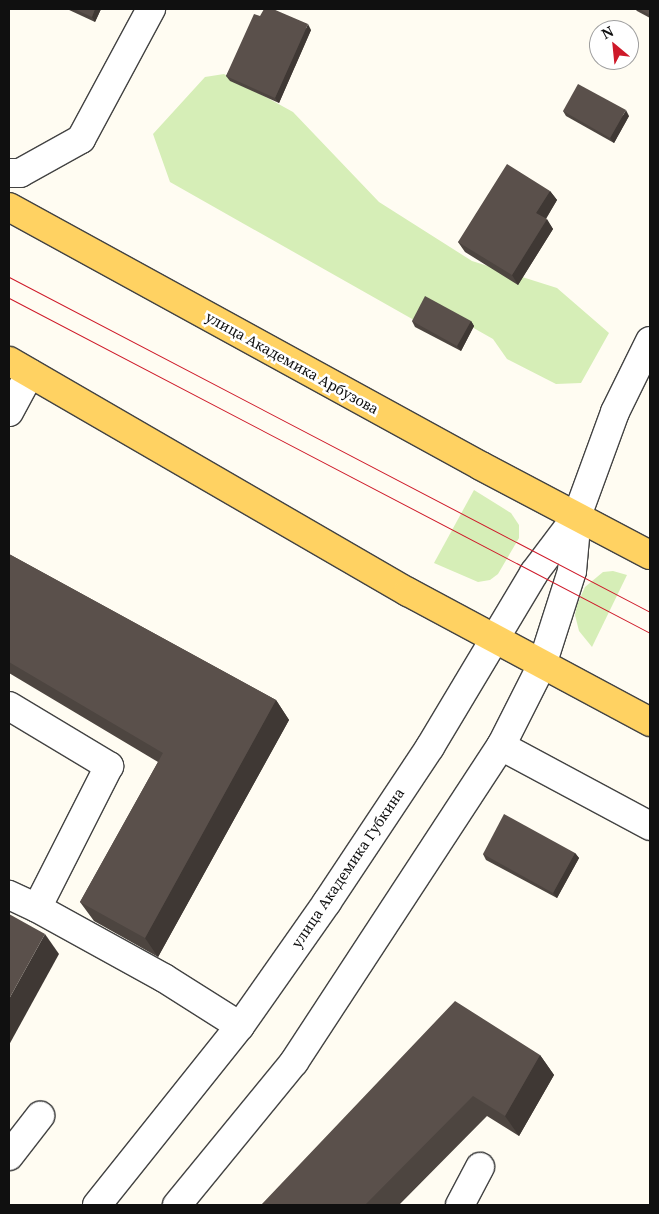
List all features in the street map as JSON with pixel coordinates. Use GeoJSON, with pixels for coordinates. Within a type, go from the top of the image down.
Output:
{"type":"FeatureCollection","features":[{"type":"Feature","properties":{"kind":"main road","name":"улица Академика Арбузова"},"geometry":{"type":"LineString","coordinates":[[9,207],[650,554]]}},
{"type":"Feature","properties":{"kind":"main road"},"geometry":{"type":"LineString","coordinates":[[19,367],[494,639],[650,722]]}},
{"type":"Feature","properties":{"kind":"street"},"geometry":{"type":"LineString","coordinates":[[9,173],[20,173],[81,139],[151,9]]}},
{"type":"Feature","properties":{"kind":"street","name":"улица Академика Губкина"},"geometry":{"type":"LineString","coordinates":[[177,1205],[294,1062],[501,746],[542,665],[572,571],[577,516],[615,412],[650,341]]}},
{"type":"Feature","properties":{"kind":"street"},"geometry":{"type":"LineString","coordinates":[[9,412],[19,367]]}},
{"type":"Feature","properties":{"kind":"street","name":"улица Академика Губкина"},"geometry":{"type":"LineString","coordinates":[[97,1205],[240,1026],[430,747],[545,556],[577,516]]}},
{"type":"Feature","properties":{"kind":"street"},"geometry":{"type":"LineString","coordinates":[[9,706],[108,766],[37,908]]}},
{"type":"Feature","properties":{"kind":"street"},"geometry":{"type":"LineString","coordinates":[[501,746],[650,826]]}},
{"type":"Feature","properties":{"kind":"street"},"geometry":{"type":"LineString","coordinates":[[9,896],[37,908],[164,978],[240,1026]]}},
{"type":"Feature","properties":{"kind":"street"},"geometry":{"type":"LineString","coordinates":[[9,1156],[40,1116]]}},
{"type":"Feature","properties":{"kind":"street"},"geometry":{"type":"LineString","coordinates":[[460,1205],[480,1167]]}},
{"type":"Feature","properties":{"kind":"green space"},"geometry":{"type":"Polygon","coordinates":[[[224,74],[293,112],[379,202],[472,261],[557,288],[609,333],[581,383],[556,384],[507,359],[493,339],[433,305],[421,324],[170,182],[153,134],[205,77],[224,74]]]}},
{"type":"Feature","properties":{"kind":"green space"},"geometry":{"type":"Polygon","coordinates":[[[474,490],[511,513],[519,525],[519,538],[498,574],[490,580],[478,582],[434,563],[474,490]]]}},
{"type":"Feature","properties":{"kind":"green space"},"geometry":{"type":"Polygon","coordinates":[[[613,571],[627,575],[592,647],[579,631],[575,615],[577,605],[585,587],[603,572],[613,571]]]}},
{"type":"Feature","properties":{"kind":"building"},"geometry":{"type":"Polygon","coordinates":[[[74,9],[95,9],[92,17],[74,9]]]}},
{"type":"Feature","properties":{"kind":"building"},"geometry":{"type":"Polygon","coordinates":[[[264,9],[273,9],[308,24],[275,98],[226,76],[254,14],[260,16],[264,9]]]}},
{"type":"Feature","properties":{"kind":"building"},"geometry":{"type":"Polygon","coordinates":[[[639,9],[650,9],[650,15],[639,9]]]}},
{"type":"Feature","properties":{"kind":"building"},"geometry":{"type":"Polygon","coordinates":[[[578,84],[626,110],[610,138],[563,111],[578,84]]]}},
{"type":"Feature","properties":{"kind":"building"},"geometry":{"type":"Polygon","coordinates":[[[507,164],[550,191],[536,213],[547,219],[512,275],[458,242],[507,164]]]}},
{"type":"Feature","properties":{"kind":"building"},"geometry":{"type":"Polygon","coordinates":[[[425,296],[471,321],[457,346],[412,321],[425,296]]]}},
{"type":"Feature","properties":{"kind":"building"},"geometry":{"type":"Polygon","coordinates":[[[9,554],[276,700],[145,938],[80,902],[163,753],[9,662],[9,554]]]}},
{"type":"Feature","properties":{"kind":"building"},"geometry":{"type":"Polygon","coordinates":[[[504,814],[575,853],[553,893],[483,854],[504,814]]]}},
{"type":"Feature","properties":{"kind":"building"},"geometry":{"type":"Polygon","coordinates":[[[9,914],[45,934],[9,999],[9,914]]]}},
{"type":"Feature","properties":{"kind":"building"},"geometry":{"type":"Polygon","coordinates":[[[455,1001],[540,1055],[505,1116],[473,1096],[365,1205],[261,1205],[455,1001]]]}},
{"type":"Feature","properties":{"kind":"tram line"},"geometry":{"type":"LineString","coordinates":[[9,277],[650,612]]}},
{"type":"Feature","properties":{"kind":"tram line"},"geometry":{"type":"LineString","coordinates":[[9,298],[650,633]]}}]}
